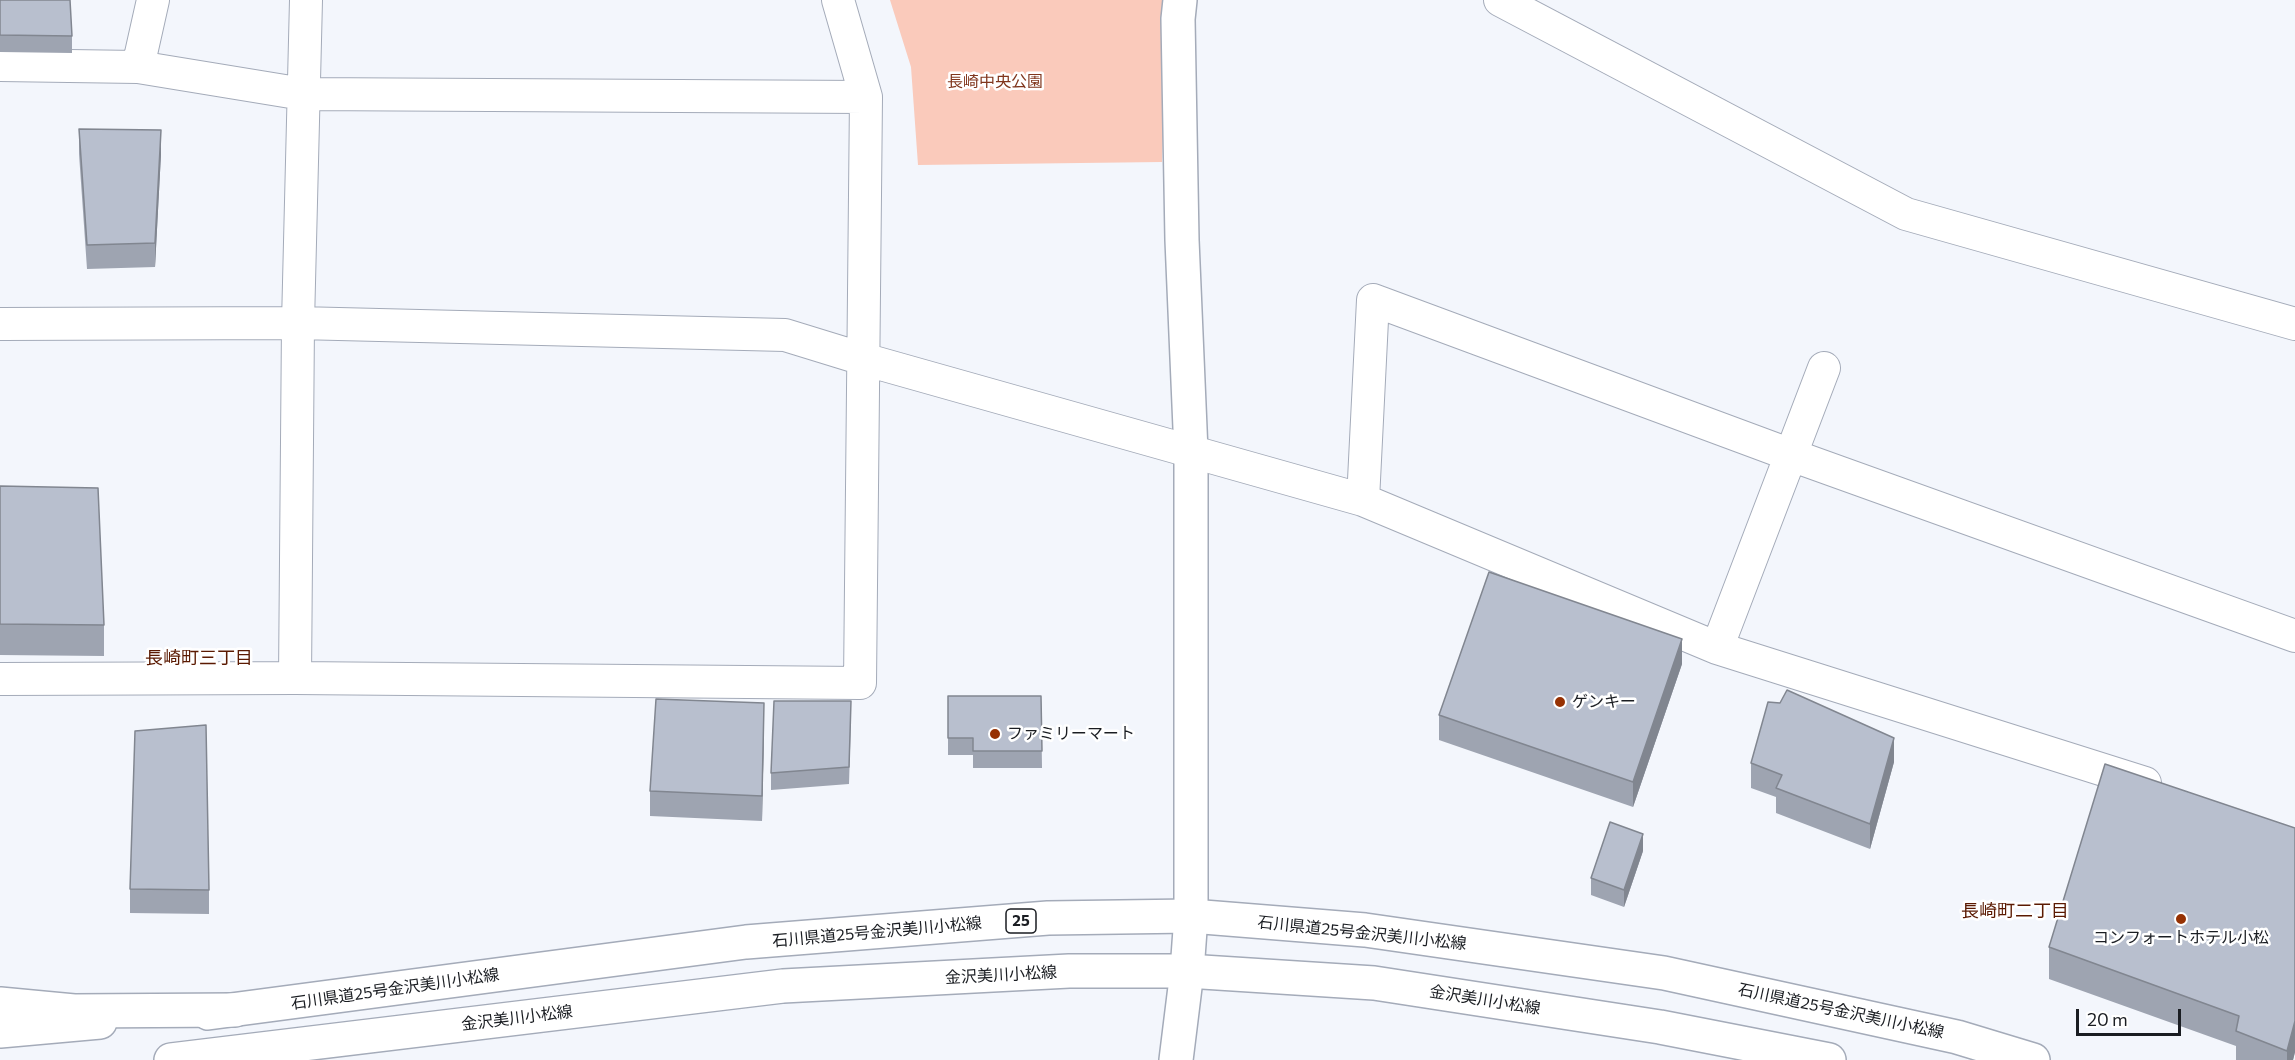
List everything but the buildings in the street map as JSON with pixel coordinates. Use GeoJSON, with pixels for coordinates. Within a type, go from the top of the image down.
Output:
{"type":"FeatureCollection","features":[{"type":"Feature","properties":{"kind":"main road"},"geometry":{"type":"LineString","coordinates":[[1176,1060],[1191,915],[1191,452],[1182,229],[1178,20],[1180,0]]}},
{"type":"Feature","properties":{"kind":"main road","name":"石川県道25号金沢美川小松線"},"geometry":{"type":"LineString","coordinates":[[0,1031],[235,1010],[746,942],[1048,918],[1191,915],[1365,930],[1664,973],[1957,1037],[2034,1060]]}},
{"type":"Feature","properties":{"kind":"main road","name":"金沢美川小松線"},"geometry":{"type":"LineString","coordinates":[[171,1060],[783,986],[1069,971],[1187,971],[1374,983],[1660,1028],[1829,1060]]}},
{"type":"Feature","properties":{"kind":"main road"},"geometry":{"type":"LineString","coordinates":[[0,1004],[74,1011],[235,1010]]}},
{"type":"Feature","properties":{"kind":"street"},"geometry":{"type":"LineString","coordinates":[[138,67],[153,0]]}},
{"type":"Feature","properties":{"kind":"street"},"geometry":{"type":"LineString","coordinates":[[295,678],[298,323],[306,0]]}},
{"type":"Feature","properties":{"kind":"street"},"geometry":{"type":"LineString","coordinates":[[0,679],[295,678],[861,683],[866,97],[838,0]]}},
{"type":"Feature","properties":{"kind":"street"},"geometry":{"type":"LineString","coordinates":[[1500,0],[1906,214],[2295,324]]}},
{"type":"Feature","properties":{"kind":"street"},"geometry":{"type":"LineString","coordinates":[[0,65],[138,67],[303,94],[866,97]]}},
{"type":"Feature","properties":{"kind":"street"},"geometry":{"type":"LineString","coordinates":[[1363,500],[1373,300],[1791,455],[2295,636]]}},
{"type":"Feature","properties":{"kind":"street"},"geometry":{"type":"LineString","coordinates":[[0,324],[298,323],[785,334],[863,359],[1363,500],[1717,648],[2170,791]]}},
{"type":"Feature","properties":{"kind":"street"},"geometry":{"type":"LineString","coordinates":[[1717,648],[1824,368]]}},
{"type":"Feature","properties":{"kind":"green space","name":"長崎中央公園"},"geometry":{"type":"Polygon","coordinates":[[[890,0],[1168,0],[1162,162],[918,165],[911,67],[890,0]]]}},
{"type":"Feature","properties":{"kind":"place","name":"ゲンキー"},"geometry":{"type":"Point","coordinates":[1560,702]}},
{"type":"Feature","properties":{"kind":"place","name":"ファミリーマート"},"geometry":{"type":"Point","coordinates":[995,734]}},
{"type":"Feature","properties":{"kind":"place","name":"コンフォートホテル小松"},"geometry":{"type":"Point","coordinates":[2181,919]}},
{"type":"Feature","properties":{"kind":"district","name":"長崎町三丁目"},"geometry":{"type":"Point","coordinates":[199,658]}},
{"type":"Feature","properties":{"kind":"district","name":"長崎町二丁目"},"geometry":{"type":"Point","coordinates":[2015,911]}}]}
